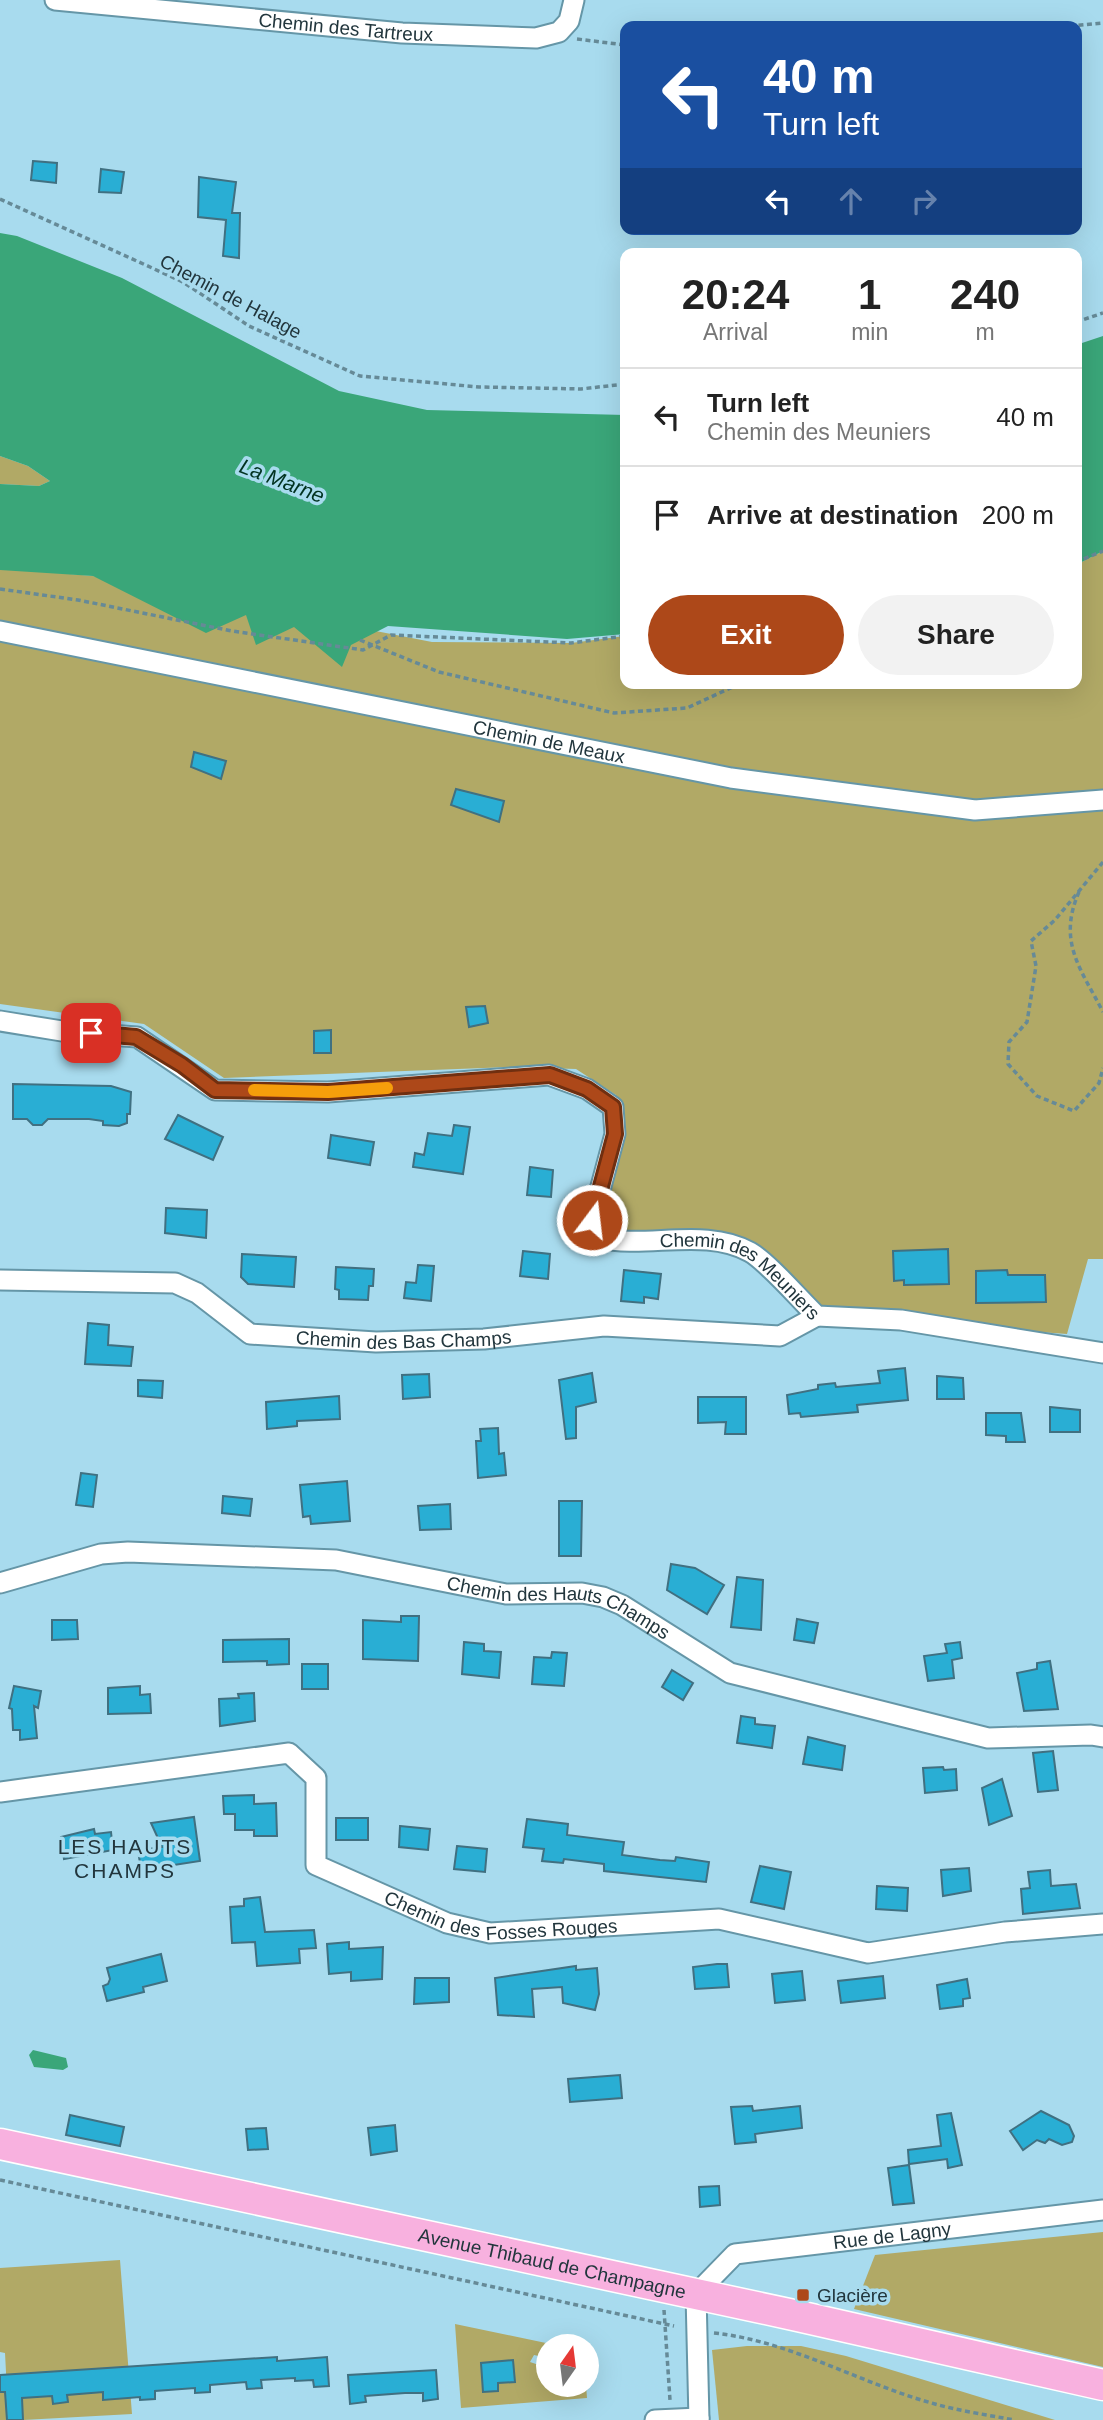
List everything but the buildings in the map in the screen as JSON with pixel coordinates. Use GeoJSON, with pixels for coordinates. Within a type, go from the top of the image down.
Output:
{"type":"FeatureCollection","features":[{"type":"Feature","properties":{"kind":"main road","name":"Avenue Thibaud de Champagne"},"geometry":{"type":"LineString","coordinates":[[0,2144],[662,2286],[1103,2385]]}},
{"type":"Feature","properties":{"kind":"street","name":"Chemin des Tartreux"},"geometry":{"type":"LineString","coordinates":[[55,0],[402,33],[536,38],[559,32]]}},
{"type":"Feature","properties":{"kind":"street"},"geometry":{"type":"LineString","coordinates":[[559,32],[569,21],[574,0]]}},
{"type":"Feature","properties":{"kind":"street","name":"Chemin de Meaux"},"geometry":{"type":"LineString","coordinates":[[0,631],[731,778],[975,810],[1103,800]]}},
{"type":"Feature","properties":{"kind":"street","name":"Chemin des Meuniers"},"geometry":{"type":"LineString","coordinates":[[0,1021],[68,1032],[136,1037],[182,1065],[215,1090],[328,1092],[550,1075],[587,1089],[613,1107],[615,1134],[592,1220],[599,1238],[617,1242],[713,1241],[750,1252],[817,1316],[901,1320],[1103,1353]]}},
{"type":"Feature","properties":{"kind":"street","name":"Chemin des Bas Champs"},"geometry":{"type":"LineString","coordinates":[[0,1280],[175,1283],[197,1293],[250,1334],[376,1342],[484,1339],[604,1326],[780,1336],[817,1316]]}},
{"type":"Feature","properties":{"kind":"street","name":"Chemin des Hauts Champs"},"geometry":{"type":"LineString","coordinates":[[0,1583],[101,1553],[128,1552],[336,1560],[506,1594],[582,1593],[622,1605],[730,1673],[988,1738],[1091,1735],[1103,1737]]}},
{"type":"Feature","properties":{"kind":"street","name":"Chemin des Fosses Rouges"},"geometry":{"type":"LineString","coordinates":[[0,1792],[289,1753],[316,1778],[316,1865],[447,1923],[490,1933],[719,1919],[868,1954],[1005,1932],[1103,1924]]}},
{"type":"Feature","properties":{"kind":"street","name":"Rue de Lagny"},"geometry":{"type":"LineString","coordinates":[[696,2294],[735,2254],[1103,2210]]}},
{"type":"Feature","properties":{"kind":"street"},"geometry":{"type":"LineString","coordinates":[[663,2419],[699,2419],[696,2294]]}},
{"type":"Feature","properties":{"kind":"path"},"geometry":{"type":"LineString","coordinates":[[1082,25],[1103,23]]}},
{"type":"Feature","properties":{"kind":"path"},"geometry":{"type":"LineString","coordinates":[[559,32],[592,43],[620,45]]}},
{"type":"Feature","properties":{"kind":"path","name":"Chemin de Halage"},"geometry":{"type":"LineString","coordinates":[[0,199],[183,282],[250,326],[359,376],[479,387],[581,389],[620,385]]}},
{"type":"Feature","properties":{"kind":"path"},"geometry":{"type":"LineString","coordinates":[[1082,321],[1103,313]]}},
{"type":"Feature","properties":{"kind":"path"},"geometry":{"type":"LineString","coordinates":[[1082,560],[1103,551]]}},
{"type":"Feature","properties":{"kind":"path"},"geometry":{"type":"LineString","coordinates":[[0,589],[78,600],[232,631],[363,650],[391,635],[571,643],[620,637]]}},
{"type":"Feature","properties":{"kind":"path"},"geometry":{"type":"LineString","coordinates":[[360,640],[439,672],[614,713],[687,708],[727,689]]}},
{"type":"Feature","properties":{"kind":"path"},"geometry":{"type":"LineString","coordinates":[[1103,862],[1055,920],[1031,942],[1037,966],[1027,1022],[1009,1042],[1008,1064],[1037,1096],[1074,1111],[1099,1083],[1103,1068]]}},
{"type":"Feature","properties":{"kind":"path"},"geometry":{"type":"LineString","coordinates":[[1092,874],[1077,894],[1069,944],[1103,1012]]}},
{"type":"Feature","properties":{"kind":"path"},"geometry":{"type":"LineString","coordinates":[[0,2179],[674,2326]]}},
{"type":"Feature","properties":{"kind":"path"},"geometry":{"type":"LineString","coordinates":[[662,2286],[665,2324],[663,2419]]}},
{"type":"Feature","properties":{"kind":"path"},"geometry":{"type":"LineString","coordinates":[[706,2332],[732,2335],[797,2355],[935,2404],[1014,2420]]}},
{"type":"Feature","properties":{"kind":"shaded area"},"geometry":{"type":"Polygon","coordinates":[[[0,456],[28,466],[50,481],[39,486],[0,484],[0,456]]]}},
{"type":"Feature","properties":{"kind":"shaded area"},"geometry":{"type":"Polygon","coordinates":[[[1103,551],[1103,1259],[1088,1259],[1067,1334],[817,1316],[750,1252],[599,1238],[616,1095],[576,1069],[513,1067],[224,1078],[144,1024],[0,1004],[0,568],[93,576],[432,642],[571,643],[620,637],[620,689],[1082,689],[1082,562],[1103,551]]]}},
{"type":"Feature","properties":{"kind":"shaded area"},"geometry":{"type":"Polygon","coordinates":[[[1103,2232],[1103,2367],[854,2309],[875,2255],[1103,2232]]]}},
{"type":"Feature","properties":{"kind":"shaded area"},"geometry":{"type":"Polygon","coordinates":[[[120,2260],[132,2414],[23,2420],[22,2408],[6,2409],[7,2420],[0,2420],[0,2392],[7,2391],[5,2353],[0,2352],[0,2268],[120,2260]],[[116,2367],[81,2370],[83,2394],[103,2392],[103,2400],[118,2399],[116,2367]],[[65,2371],[30,2373],[52,2396],[53,2404],[68,2402],[65,2371]]]}},
{"type":"Feature","properties":{"kind":"shaded area"},"geometry":{"type":"Polygon","coordinates":[[[455,2324],[536,2341],[536,2355],[530,2362],[536,2364],[536,2398],[587,2398],[461,2408],[455,2324]],[[513,2360],[481,2363],[483,2392],[498,2391],[498,2383],[515,2382],[513,2360]]]}},
{"type":"Feature","properties":{"kind":"shaded area"},"geometry":{"type":"Polygon","coordinates":[[[747,2346],[801,2346],[846,2356],[1055,2420],[719,2420],[712,2350],[747,2346]]]}},
{"type":"Feature","properties":{"kind":"water","name":"La Marne"},"geometry":{"type":"Polygon","coordinates":[[[0,233],[17,236],[122,278],[339,391],[427,410],[620,415],[620,634],[567,639],[388,626],[351,645],[342,667],[294,627],[256,645],[246,615],[206,633],[93,576],[0,570],[0,484],[39,486],[50,481],[28,466],[0,456],[0,233]]]}},
{"type":"Feature","properties":{"kind":"water"},"geometry":{"type":"Polygon","coordinates":[[[1103,336],[1103,551],[1082,562],[1082,343],[1103,336]]]}},
{"type":"Feature","properties":{"kind":"water"},"geometry":{"type":"Polygon","coordinates":[[[33,2050],[66,2058],[68,2067],[63,2070],[34,2067],[29,2055],[33,2050]]]}},
{"type":"Feature","properties":{"kind":"slow traffic"},"geometry":{"type":"LineString","coordinates":[[254,1090],[328,1092],[387,1088]]}},
{"type":"Feature","properties":{"kind":"place","name":"Glacière"},"geometry":{"type":"Point","coordinates":[803,2295]}},
{"type":"Feature","properties":{"kind":"district","name":"LES HAUTS CHAMPS"},"geometry":{"type":"Point","coordinates":[125,1859]}},
{"type":"Feature","properties":{"kind":"route"},"geometry":{"type":"LineString","coordinates":[[91,1033],[136,1037],[182,1065],[215,1090],[328,1092],[550,1075],[587,1089],[613,1107],[615,1134],[592,1220]]}}]}
